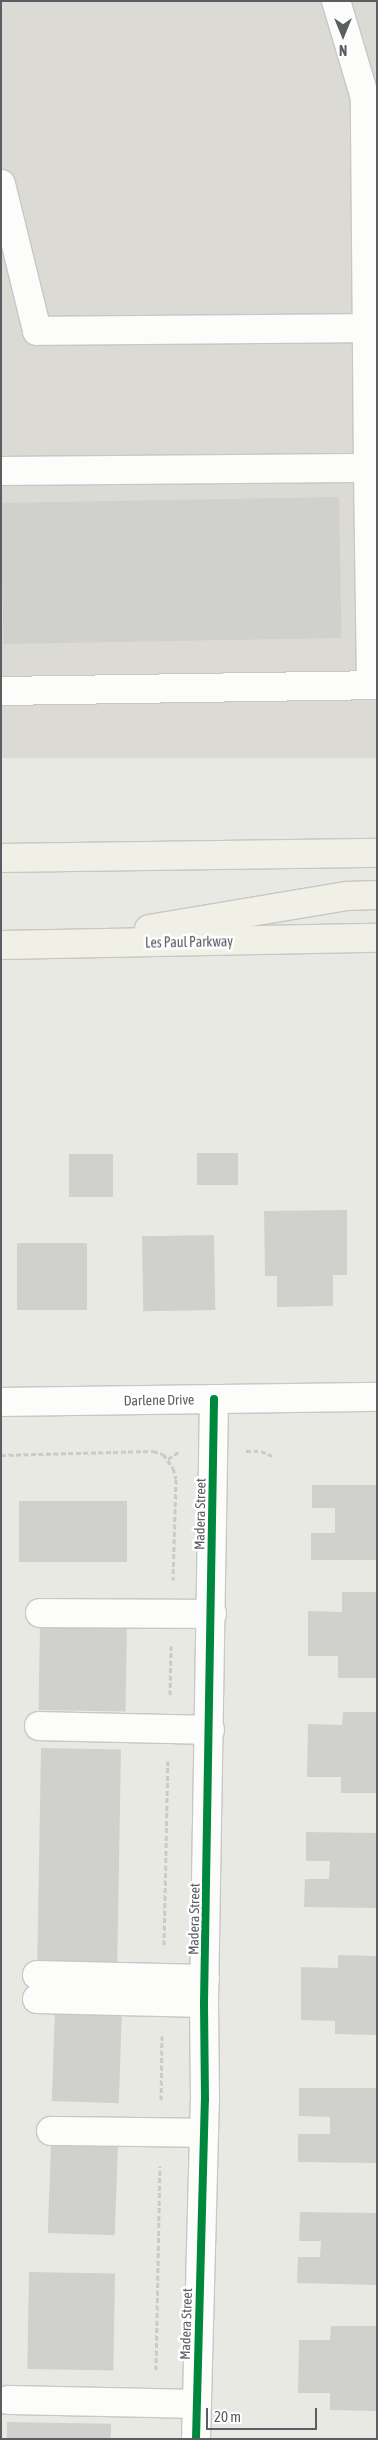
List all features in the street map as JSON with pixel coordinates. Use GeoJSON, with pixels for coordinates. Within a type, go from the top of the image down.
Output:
{"type":"FeatureCollection","features":[{"type":"Feature","properties":{"kind":"main road"},"geometry":{"type":"LineString","coordinates":[[1,858],[377,853]]}},
{"type":"Feature","properties":{"kind":"main road"},"geometry":{"type":"LineString","coordinates":[[52,945],[347,896],[377,896]]}},
{"type":"Feature","properties":{"kind":"main road","name":"Les Paul Parkway"},"geometry":{"type":"LineString","coordinates":[[1,946],[377,938]]}},
{"type":"Feature","properties":{"kind":"street"},"geometry":{"type":"LineString","coordinates":[[1,691],[374,685],[373,468],[367,328],[365,98],[336,1]]}},
{"type":"Feature","properties":{"kind":"street"},"geometry":{"type":"LineString","coordinates":[[1,184],[38,331],[367,328]]}},
{"type":"Feature","properties":{"kind":"street"},"geometry":{"type":"LineString","coordinates":[[1,471],[373,468]]}},
{"type":"Feature","properties":{"kind":"street","name":"Darlene Drive"},"geometry":{"type":"LineString","coordinates":[[1,1402],[377,1397]]}},
{"type":"Feature","properties":{"kind":"street","name":"Madera Street"},"geometry":{"type":"LineString","coordinates":[[196,2439],[204,2133],[214,1399]]}},
{"type":"Feature","properties":{"kind":"street"},"geometry":{"type":"LineString","coordinates":[[40,1613],[212,1614]]}},
{"type":"Feature","properties":{"kind":"street"},"geometry":{"type":"LineString","coordinates":[[39,1726],[210,1730]]}},
{"type":"Feature","properties":{"kind":"street"},"geometry":{"type":"LineString","coordinates":[[37,1987],[205,1991]]}},
{"type":"Feature","properties":{"kind":"street"},"geometry":{"type":"LineString","coordinates":[[51,2130],[204,2133]]}},
{"type":"Feature","properties":{"kind":"street"},"geometry":{"type":"LineString","coordinates":[[8,2400],[196,2404]]}},
{"type":"Feature","properties":{"kind":"path"},"geometry":{"type":"LineString","coordinates":[[1,1455],[153,1451],[163,1454],[173,1468],[176,1479],[155,2403]]}},
{"type":"Feature","properties":{"kind":"shaded area"},"geometry":{"type":"Polygon","coordinates":[[[1,1],[377,1],[377,758],[1,758],[1,1]]]}},
{"type":"Feature","properties":{"kind":"building"},"geometry":{"type":"Polygon","coordinates":[[[339,497],[341,638],[4,644],[1,503],[339,497]]]}},
{"type":"Feature","properties":{"kind":"building"},"geometry":{"type":"Polygon","coordinates":[[[197,1153],[238,1153],[238,1185],[197,1185],[197,1153]]]}},
{"type":"Feature","properties":{"kind":"building"},"geometry":{"type":"Polygon","coordinates":[[[69,1154],[113,1154],[113,1197],[69,1197],[69,1154]]]}},
{"type":"Feature","properties":{"kind":"building"},"geometry":{"type":"Polygon","coordinates":[[[347,1210],[347,1275],[333,1275],[333,1306],[277,1307],[277,1276],[265,1276],[264,1211],[347,1210]]]}},
{"type":"Feature","properties":{"kind":"building"},"geometry":{"type":"Polygon","coordinates":[[[214,1235],[215,1310],[143,1311],[142,1236],[214,1235]]]}},
{"type":"Feature","properties":{"kind":"building"},"geometry":{"type":"Polygon","coordinates":[[[17,1243],[87,1243],[87,1310],[17,1310],[17,1243]]]}},
{"type":"Feature","properties":{"kind":"building"},"geometry":{"type":"Polygon","coordinates":[[[312,1485],[377,1485],[377,1560],[311,1560],[311,1533],[335,1533],[335,1508],[312,1508],[312,1485]]]}},
{"type":"Feature","properties":{"kind":"building"},"geometry":{"type":"Polygon","coordinates":[[[19,1501],[127,1501],[127,1562],[19,1562],[19,1501]]]}},
{"type":"Feature","properties":{"kind":"building"},"geometry":{"type":"Polygon","coordinates":[[[342,1592],[377,1592],[377,1678],[338,1678],[338,1656],[308,1656],[308,1611],[342,1612],[342,1592]]]}},
{"type":"Feature","properties":{"kind":"building"},"geometry":{"type":"Polygon","coordinates":[[[40,1624],[127,1626],[125,1712],[38,1710],[40,1624]]]}},
{"type":"Feature","properties":{"kind":"building"},"geometry":{"type":"Polygon","coordinates":[[[343,1712],[377,1712],[377,1793],[341,1793],[341,1777],[307,1777],[308,1724],[342,1725],[343,1712]]]}},
{"type":"Feature","properties":{"kind":"building"},"geometry":{"type":"Polygon","coordinates":[[[41,1748],[121,1749],[117,1963],[37,1962],[41,1748]]]}},
{"type":"Feature","properties":{"kind":"building"},"geometry":{"type":"Polygon","coordinates":[[[306,1832],[377,1833],[377,1908],[304,1907],[305,1879],[329,1879],[330,1861],[306,1861],[306,1832]]]}},
{"type":"Feature","properties":{"kind":"building"},"geometry":{"type":"Polygon","coordinates":[[[338,1955],[377,1956],[377,2035],[335,2034],[335,2021],[301,2020],[301,1967],[338,1968],[338,1955]]]}},
{"type":"Feature","properties":{"kind":"building"},"geometry":{"type":"Polygon","coordinates":[[[55,2009],[122,2011],[119,2103],[52,2101],[55,2009]]]}},
{"type":"Feature","properties":{"kind":"building"},"geometry":{"type":"Polygon","coordinates":[[[299,2088],[377,2088],[377,2163],[298,2162],[298,2134],[330,2134],[330,2117],[299,2116],[299,2088]]]}},
{"type":"Feature","properties":{"kind":"building"},"geometry":{"type":"Polygon","coordinates":[[[51,2142],[118,2144],[115,2235],[48,2233],[51,2142]]]}},
{"type":"Feature","properties":{"kind":"building"},"geometry":{"type":"Polygon","coordinates":[[[300,2212],[377,2213],[377,2285],[297,2283],[298,2257],[320,2257],[321,2241],[299,2241],[300,2212]]]}},
{"type":"Feature","properties":{"kind":"building"},"geometry":{"type":"Polygon","coordinates":[[[29,2272],[115,2274],[113,2370],[27,2369],[29,2272]]]}},
{"type":"Feature","properties":{"kind":"building"},"geometry":{"type":"Polygon","coordinates":[[[331,2326],[377,2326],[377,2411],[330,2410],[330,2393],[298,2393],[299,2340],[330,2340],[331,2326]]]}},
{"type":"Feature","properties":{"kind":"building"},"geometry":{"type":"Polygon","coordinates":[[[7,2422],[111,2424],[111,2439],[7,2439],[7,2422]]]}},
{"type":"Feature","properties":{"kind":"cycle path"},"geometry":{"type":"LineString","coordinates":[[196,2439],[205,2100],[204,2003],[214,1399]]}}]}
